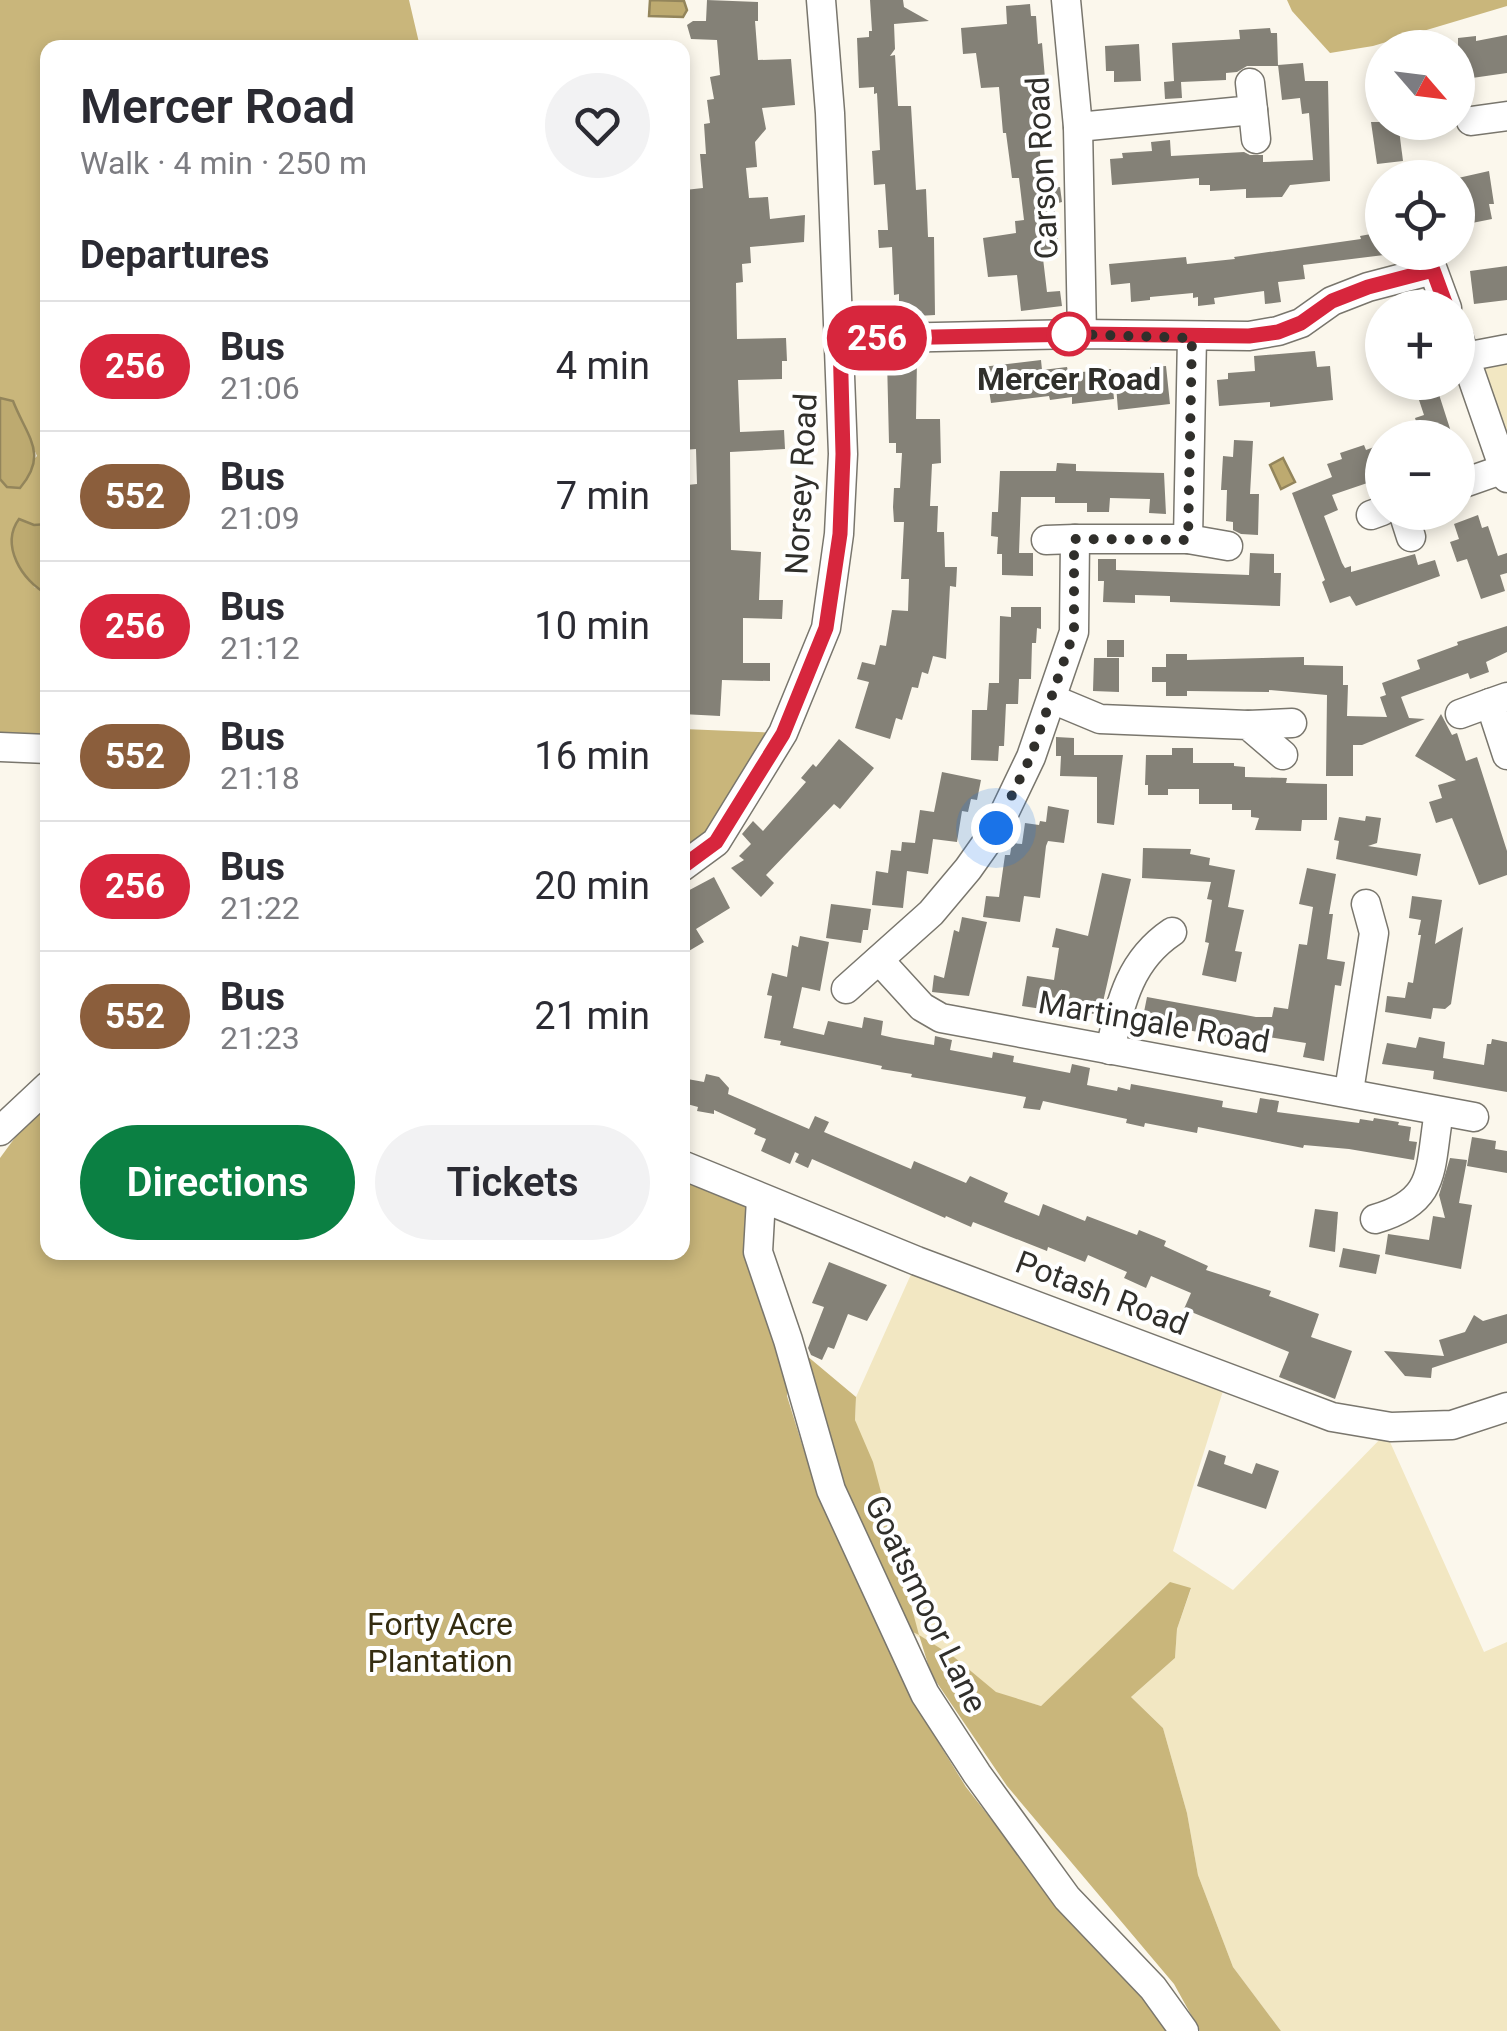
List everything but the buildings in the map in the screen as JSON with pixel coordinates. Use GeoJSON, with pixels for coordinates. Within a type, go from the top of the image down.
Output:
{"type":"FeatureCollection","features":[{"type":"Feature","properties":{"kind":"street","name":"Norsey Road"},"geometry":{"type":"LineString","coordinates":[[690,861],[716,842],[783,734],[826,628],[840,534],[843,454],[822,0]]}},
{"type":"Feature","properties":{"kind":"street","name":"Carson Road"},"geometry":{"type":"LineString","coordinates":[[1066,0],[1078,127],[1082,334]]}},
{"type":"Feature","properties":{"kind":"street"},"geometry":{"type":"LineString","coordinates":[[1078,127],[1252,97],[1256,139]]}},
{"type":"Feature","properties":{"kind":"street"},"geometry":{"type":"LineString","coordinates":[[1475,120],[1507,116]]}},
{"type":"Feature","properties":{"kind":"street"},"geometry":{"type":"LineString","coordinates":[[840,339],[1082,334],[1192,338],[1278,332],[1301,323],[1332,301],[1414,270]]}},
{"type":"Feature","properties":{"kind":"street"},"geometry":{"type":"LineString","coordinates":[[1188,540],[1192,338]]}},
{"type":"Feature","properties":{"kind":"street"},"geometry":{"type":"LineString","coordinates":[[1475,347],[1507,349]]}},
{"type":"Feature","properties":{"kind":"street"},"geometry":{"type":"LineString","coordinates":[[1475,386],[1505,473],[1475,481]]}},
{"type":"Feature","properties":{"kind":"street"},"geometry":{"type":"LineString","coordinates":[[846,989],[932,913],[968,869],[996,828],[1031,756],[1074,632],[1060,539],[1188,540],[1228,546]]}},
{"type":"Feature","properties":{"kind":"street"},"geometry":{"type":"LineString","coordinates":[[1052,699],[1100,718],[1292,723]]}},
{"type":"Feature","properties":{"kind":"street"},"geometry":{"type":"LineString","coordinates":[[1460,714],[1498,700],[1507,755]]}},
{"type":"Feature","properties":{"kind":"street"},"geometry":{"type":"LineString","coordinates":[[1248,724],[1283,756]]}},
{"type":"Feature","properties":{"kind":"street"},"geometry":{"type":"LineString","coordinates":[[0,747],[40,748]]}},
{"type":"Feature","properties":{"kind":"street"},"geometry":{"type":"LineString","coordinates":[[1349,1091],[1374,934],[1366,904]]}},
{"type":"Feature","properties":{"kind":"street"},"geometry":{"type":"LineString","coordinates":[[1110,1050],[1124,989],[1138,962],[1172,932]]}},
{"type":"Feature","properties":{"kind":"street","name":"Martingale Road"},"geometry":{"type":"LineString","coordinates":[[879,960],[922,1008],[941,1018],[1474,1117]]}},
{"type":"Feature","properties":{"kind":"street"},"geometry":{"type":"LineString","coordinates":[[0,1131],[40,1094]]}},
{"type":"Feature","properties":{"kind":"street"},"geometry":{"type":"LineString","coordinates":[[1375,1219],[1410,1206],[1424,1191],[1439,1112]]}},
{"type":"Feature","properties":{"kind":"street","name":"Potash Road"},"geometry":{"type":"LineString","coordinates":[[690,1168],[1332,1416],[1391,1427],[1452,1425],[1507,1407]]}},
{"type":"Feature","properties":{"kind":"street","name":"Goatsmoor Lane"},"geometry":{"type":"LineString","coordinates":[[761,1199],[758,1252],[831,1490],[924,1694],[1066,1898],[1153,1988],[1184,2031]]}},
{"type":"Feature","properties":{"kind":"shaded area"},"geometry":{"type":"Polygon","coordinates":[[[650,0],[684,1],[687,10],[683,17],[649,16],[650,0]]]}},
{"type":"Feature","properties":{"kind":"shaded area"},"geometry":{"type":"Polygon","coordinates":[[[1507,349],[1507,478],[1475,386],[1475,355],[1507,349]]]}},
{"type":"Feature","properties":{"kind":"shaded area"},"geometry":{"type":"Polygon","coordinates":[[[0,398],[13,401],[33,445],[33,465],[20,488],[7,487],[0,479],[0,398]]]}},
{"type":"Feature","properties":{"kind":"shaded area"},"geometry":{"type":"Polygon","coordinates":[[[1283,458],[1295,482],[1281,489],[1270,465],[1283,458]]]}},
{"type":"Feature","properties":{"kind":"shaded area"},"geometry":{"type":"Polygon","coordinates":[[[19,519],[40,525],[40,589],[16,561],[14,529],[19,519]]]}},
{"type":"Feature","properties":{"kind":"shaded area"},"geometry":{"type":"Polygon","coordinates":[[[917,1261],[1227,1378],[1173,1551],[1233,1590],[1386,1433],[1484,1652],[1507,1642],[1507,2031],[1281,2031],[1233,1967],[1198,1875],[1187,1813],[1163,1728],[1131,1697],[1175,1658],[1177,1629],[1191,1589],[1170,1583],[1041,1706],[996,1693],[954,1657],[892,1622],[855,1420],[856,1397],[917,1261]]]}},
{"type":"Feature","properties":{"kind":"green space"},"geometry":{"type":"Polygon","coordinates":[[[0,0],[409,0],[418,40],[40,40],[40,525],[19,520],[34,587],[40,590],[40,743],[0,744],[0,479],[7,487],[37,456],[13,402],[0,398],[0,0]]]}},
{"type":"Feature","properties":{"kind":"green space"},"geometry":{"type":"Polygon","coordinates":[[[1287,0],[1507,0],[1507,6],[1427,30],[1365,30],[1365,47],[1330,53],[1292,11],[1287,0]]]}},
{"type":"Feature","properties":{"kind":"green space"},"geometry":{"type":"Polygon","coordinates":[[[690,729],[783,733],[690,858],[690,729]]]}},
{"type":"Feature","properties":{"kind":"green space","name":"Forty Acre Plantation"},"geometry":{"type":"Polygon","coordinates":[[[40,1104],[40,1260],[690,1260],[690,1168],[761,1199],[788,1340],[856,1397],[855,1420],[873,1462],[919,1635],[892,1622],[788,1345],[787,1396],[818,1496],[855,1566],[914,1703],[966,1787],[1060,1907],[1145,1997],[1168,2031],[0,2031],[0,1158],[40,1104]]]}},
{"type":"Feature","properties":{"kind":"green space"},"geometry":{"type":"Polygon","coordinates":[[[1170,1582],[1191,1588],[1177,1629],[1175,1658],[1131,1697],[1163,1728],[1187,1813],[1198,1875],[1233,1967],[1281,2031],[1200,2031],[1174,1984],[1007,1786],[931,1674],[919,1635],[954,1657],[996,1692],[1041,1706],[1170,1582]]]}},
{"type":"Feature","properties":{"kind":"bus line","name":"256"},"geometry":{"type":"LineString","coordinates":[[690,861],[716,842],[783,734],[826,628],[840,534],[840,339],[1082,334],[1249,336],[1278,332],[1301,323],[1332,301],[1400,277],[1433,270],[1440,290]]}},
{"type":"Feature","properties":{"kind":"place","name":"Mercer Road"},"geometry":{"type":"Point","coordinates":[1069,334]}},
{"type":"Feature","properties":{"kind":"route"},"geometry":{"type":"LineString","coordinates":[[996,828],[1031,756],[1074,632],[1074,539],[1188,540],[1192,338],[1069,334]]}}]}
